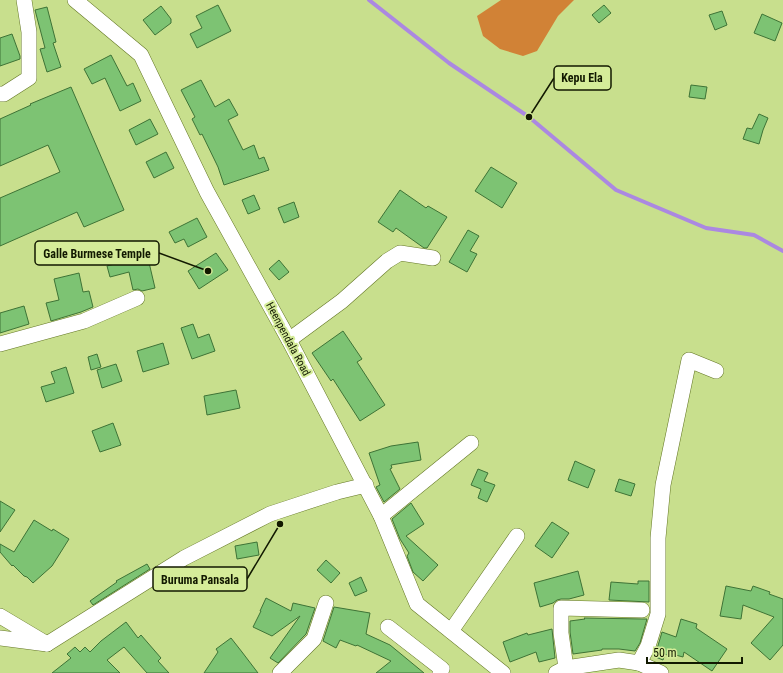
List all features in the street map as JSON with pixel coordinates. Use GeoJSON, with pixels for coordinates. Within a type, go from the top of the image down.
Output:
{"type":"FeatureCollection","features":[{"type":"Feature","properties":{"kind":"street"},"geometry":{"type":"LineString","coordinates":[[0,94],[4,94],[29,78],[29,32],[24,0]]}},
{"type":"Feature","properties":{"kind":"street","name":"Heenpendala Road"},"geometry":{"type":"LineString","coordinates":[[75,0],[142,55],[207,192],[289,340],[366,486],[381,516],[417,604],[503,673]]}},
{"type":"Feature","properties":{"kind":"street"},"geometry":{"type":"LineString","coordinates":[[289,340],[342,301],[387,261],[400,254],[433,258]]}},
{"type":"Feature","properties":{"kind":"street"},"geometry":{"type":"LineString","coordinates":[[0,344],[84,321],[137,298]]}},
{"type":"Feature","properties":{"kind":"street"},"geometry":{"type":"LineString","coordinates":[[639,663],[648,646],[658,614],[658,538],[663,486],[689,360],[716,371]]}},
{"type":"Feature","properties":{"kind":"street"},"geometry":{"type":"LineString","coordinates":[[381,516],[471,443]]}},
{"type":"Feature","properties":{"kind":"street"},"geometry":{"type":"LineString","coordinates":[[0,638],[47,644],[184,558],[270,514],[337,492],[366,486]]}},
{"type":"Feature","properties":{"kind":"street"},"geometry":{"type":"LineString","coordinates":[[451,631],[517,536]]}},
{"type":"Feature","properties":{"kind":"street"},"geometry":{"type":"LineString","coordinates":[[280,673],[314,639],[326,603]]}},
{"type":"Feature","properties":{"kind":"street"},"geometry":{"type":"LineString","coordinates":[[642,610],[561,608],[561,670],[619,660],[639,663],[662,673]]}},
{"type":"Feature","properties":{"kind":"street"},"geometry":{"type":"LineString","coordinates":[[0,616],[47,644]]}},
{"type":"Feature","properties":{"kind":"street"},"geometry":{"type":"LineString","coordinates":[[388,627],[442,669],[440,673]]}},
{"type":"Feature","properties":{"kind":"shaded area"},"geometry":{"type":"Polygon","coordinates":[[[501,0],[574,0],[558,16],[537,51],[523,56],[500,49],[483,36],[477,16],[501,0]]]}},
{"type":"Feature","properties":{"kind":"building"},"geometry":{"type":"Polygon","coordinates":[[[218,5],[231,31],[197,48],[190,34],[202,28],[196,16],[218,5]]]}},
{"type":"Feature","properties":{"kind":"building"},"geometry":{"type":"Polygon","coordinates":[[[604,5],[611,13],[599,23],[592,15],[604,5]]]}},
{"type":"Feature","properties":{"kind":"building"},"geometry":{"type":"Polygon","coordinates":[[[161,6],[171,19],[171,23],[155,35],[143,20],[161,6]]]}},
{"type":"Feature","properties":{"kind":"building"},"geometry":{"type":"Polygon","coordinates":[[[47,7],[56,42],[53,43],[61,67],[47,72],[40,49],[45,48],[35,10],[47,7]]]}},
{"type":"Feature","properties":{"kind":"building"},"geometry":{"type":"Polygon","coordinates":[[[722,11],[727,25],[715,30],[709,15],[722,11]]]}},
{"type":"Feature","properties":{"kind":"building"},"geometry":{"type":"Polygon","coordinates":[[[762,14],[782,23],[775,41],[754,33],[762,14]]]}},
{"type":"Feature","properties":{"kind":"building"},"geometry":{"type":"Polygon","coordinates":[[[12,34],[20,59],[0,66],[0,38],[12,34]]]}},
{"type":"Feature","properties":{"kind":"building"},"geometry":{"type":"Polygon","coordinates":[[[111,55],[127,86],[133,83],[141,101],[120,111],[105,78],[92,84],[84,69],[111,55]]]}},
{"type":"Feature","properties":{"kind":"building"},"geometry":{"type":"Polygon","coordinates":[[[201,80],[215,107],[229,99],[238,115],[228,120],[243,150],[254,145],[259,159],[264,157],[269,170],[224,185],[218,167],[202,134],[200,135],[192,119],[195,117],[181,90],[201,80]]]}},
{"type":"Feature","properties":{"kind":"building"},"geometry":{"type":"Polygon","coordinates":[[[691,85],[707,87],[705,99],[689,97],[691,85]]]}},
{"type":"Feature","properties":{"kind":"building"},"geometry":{"type":"Polygon","coordinates":[[[71,87],[124,210],[84,227],[77,212],[0,246],[0,198],[60,172],[48,145],[0,166],[0,119],[31,105],[30,104],[71,87]]]}},
{"type":"Feature","properties":{"kind":"building"},"geometry":{"type":"Polygon","coordinates":[[[759,114],[768,118],[759,144],[743,139],[747,128],[752,129],[759,114]]]}},
{"type":"Feature","properties":{"kind":"building"},"geometry":{"type":"Polygon","coordinates":[[[150,119],[158,134],[136,145],[129,130],[150,119]]]}},
{"type":"Feature","properties":{"kind":"building"},"geometry":{"type":"Polygon","coordinates":[[[166,152],[174,168],[154,178],[146,162],[166,152]]]}},
{"type":"Feature","properties":{"kind":"building"},"geometry":{"type":"Polygon","coordinates":[[[491,167],[517,183],[502,208],[475,191],[491,167]]]}},
{"type":"Feature","properties":{"kind":"building"},"geometry":{"type":"Polygon","coordinates":[[[400,190],[426,208],[428,206],[447,217],[427,248],[424,248],[396,228],[393,232],[378,222],[400,190]]]}},
{"type":"Feature","properties":{"kind":"building"},"geometry":{"type":"Polygon","coordinates":[[[254,195],[260,209],[248,214],[242,200],[254,195]]]}},
{"type":"Feature","properties":{"kind":"building"},"geometry":{"type":"Polygon","coordinates":[[[294,202],[299,217],[284,223],[278,208],[294,202]]]}},
{"type":"Feature","properties":{"kind":"building"},"geometry":{"type":"Polygon","coordinates":[[[197,218],[207,237],[188,247],[184,239],[175,243],[169,232],[197,218]]]}},
{"type":"Feature","properties":{"kind":"building"},"geometry":{"type":"Polygon","coordinates":[[[468,230],[479,236],[470,251],[477,254],[467,272],[449,262],[468,230]]]}},
{"type":"Feature","properties":{"kind":"building"},"geometry":{"type":"Polygon","coordinates":[[[216,253],[228,270],[199,289],[188,271],[216,253]]]}},
{"type":"Feature","properties":{"kind":"building"},"geometry":{"type":"Polygon","coordinates":[[[147,254],[155,288],[142,291],[138,289],[133,290],[129,272],[110,277],[107,266],[126,261],[126,259],[147,254]]]}},
{"type":"Feature","properties":{"kind":"building"},"geometry":{"type":"Polygon","coordinates":[[[279,260],[289,272],[279,280],[269,269],[279,260]]]}},
{"type":"Feature","properties":{"kind":"building"},"geometry":{"type":"Polygon","coordinates":[[[79,273],[83,292],[89,291],[93,307],[51,321],[46,303],[59,300],[54,279],[79,273]]]}},
{"type":"Feature","properties":{"kind":"building"},"geometry":{"type":"Polygon","coordinates":[[[24,306],[29,324],[0,333],[0,313],[24,306]]]}},
{"type":"Feature","properties":{"kind":"building"},"geometry":{"type":"Polygon","coordinates":[[[193,324],[198,338],[209,334],[215,351],[192,359],[181,328],[193,324]]]}},
{"type":"Feature","properties":{"kind":"building"},"geometry":{"type":"Polygon","coordinates":[[[343,331],[362,359],[357,362],[385,405],[360,421],[333,379],[331,381],[312,353],[343,331]]]}},
{"type":"Feature","properties":{"kind":"building"},"geometry":{"type":"Polygon","coordinates":[[[163,343],[169,364],[143,372],[137,351],[163,343]]]}},
{"type":"Feature","properties":{"kind":"building"},"geometry":{"type":"Polygon","coordinates":[[[97,354],[101,367],[91,370],[88,357],[97,354]]]}},
{"type":"Feature","properties":{"kind":"building"},"geometry":{"type":"Polygon","coordinates":[[[116,364],[122,381],[102,388],[97,370],[116,364]]]}},
{"type":"Feature","properties":{"kind":"building"},"geometry":{"type":"Polygon","coordinates":[[[66,367],[74,393],[46,402],[41,387],[55,383],[51,372],[66,367]]]}},
{"type":"Feature","properties":{"kind":"building"},"geometry":{"type":"Polygon","coordinates":[[[236,390],[240,408],[207,415],[204,396],[236,390]]]}},
{"type":"Feature","properties":{"kind":"building"},"geometry":{"type":"Polygon","coordinates":[[[113,423],[121,445],[100,452],[92,431],[113,423]]]}},
{"type":"Feature","properties":{"kind":"building"},"geometry":{"type":"Polygon","coordinates":[[[418,442],[421,460],[391,465],[392,468],[390,469],[400,489],[384,502],[376,487],[380,485],[369,453],[391,446],[418,442]]]}},
{"type":"Feature","properties":{"kind":"building"},"geometry":{"type":"Polygon","coordinates":[[[575,461],[595,470],[588,488],[568,480],[575,461]]]}},
{"type":"Feature","properties":{"kind":"building"},"geometry":{"type":"Polygon","coordinates":[[[478,469],[488,473],[484,481],[495,485],[487,502],[478,498],[481,489],[471,485],[478,469]]]}},
{"type":"Feature","properties":{"kind":"building"},"geometry":{"type":"Polygon","coordinates":[[[619,479],[635,484],[631,496],[615,491],[619,479]]]}},
{"type":"Feature","properties":{"kind":"building"},"geometry":{"type":"Polygon","coordinates":[[[0,501],[15,510],[0,532],[0,501]]]}},
{"type":"Feature","properties":{"kind":"building"},"geometry":{"type":"Polygon","coordinates":[[[411,503],[424,524],[406,536],[438,565],[423,581],[413,572],[407,556],[409,553],[400,539],[392,519],[411,503]]]}},
{"type":"Feature","properties":{"kind":"building"},"geometry":{"type":"Polygon","coordinates":[[[34,520],[69,539],[52,566],[33,583],[13,565],[12,566],[0,552],[0,544],[14,552],[34,520]]]}},
{"type":"Feature","properties":{"kind":"building"},"geometry":{"type":"Polygon","coordinates":[[[552,522],[569,533],[552,558],[535,546],[552,522]]]}},
{"type":"Feature","properties":{"kind":"building"},"geometry":{"type":"Polygon","coordinates":[[[257,542],[259,555],[237,559],[235,546],[257,542]]]}},
{"type":"Feature","properties":{"kind":"building"},"geometry":{"type":"Polygon","coordinates":[[[326,560],[340,573],[331,583],[317,570],[326,560]]]}},
{"type":"Feature","properties":{"kind":"building"},"geometry":{"type":"Polygon","coordinates":[[[147,564],[150,569],[93,605],[90,601],[117,582],[116,581],[147,564]]]}},
{"type":"Feature","properties":{"kind":"building"},"geometry":{"type":"Polygon","coordinates":[[[578,571],[584,595],[569,599],[557,600],[553,603],[540,607],[534,583],[578,571]]]}},
{"type":"Feature","properties":{"kind":"building"},"geometry":{"type":"Polygon","coordinates":[[[361,577],[367,591],[355,596],[349,583],[361,577]]]}},
{"type":"Feature","properties":{"kind":"building"},"geometry":{"type":"Polygon","coordinates":[[[638,581],[649,581],[649,602],[609,600],[611,582],[638,584],[638,581]]]}},
{"type":"Feature","properties":{"kind":"building"},"geometry":{"type":"Polygon","coordinates":[[[726,586],[751,591],[753,586],[770,592],[769,594],[783,599],[783,645],[770,660],[751,643],[774,617],[743,605],[741,619],[720,616],[726,586]]]}},
{"type":"Feature","properties":{"kind":"building"},"geometry":{"type":"Polygon","coordinates":[[[266,598],[291,611],[293,603],[315,608],[306,634],[278,663],[270,658],[300,616],[272,636],[253,627],[266,598]]]}},
{"type":"Feature","properties":{"kind":"building"},"geometry":{"type":"Polygon","coordinates":[[[334,607],[370,613],[366,634],[390,645],[424,673],[376,673],[391,661],[357,645],[356,646],[340,640],[336,648],[323,641],[334,607]]]}},
{"type":"Feature","properties":{"kind":"building"},"geometry":{"type":"Polygon","coordinates":[[[584,618],[647,619],[640,643],[635,651],[602,649],[573,654],[570,621],[585,619],[584,618]]]}},
{"type":"Feature","properties":{"kind":"building"},"geometry":{"type":"Polygon","coordinates":[[[681,619],[697,624],[696,628],[727,649],[712,671],[684,652],[683,657],[668,653],[667,655],[665,654],[663,660],[653,656],[657,649],[662,632],[676,637],[681,619]]]}},
{"type":"Feature","properties":{"kind":"building"},"geometry":{"type":"Polygon","coordinates":[[[126,622],[138,638],[141,635],[161,658],[158,661],[169,673],[147,673],[124,647],[107,660],[120,673],[52,673],[71,658],[67,654],[75,647],[80,652],[85,647],[90,652],[101,641],[126,622]]]}},
{"type":"Feature","properties":{"kind":"building"},"geometry":{"type":"Polygon","coordinates":[[[552,629],[555,658],[539,662],[536,652],[510,662],[503,642],[527,633],[528,635],[552,629]]]}},
{"type":"Feature","properties":{"kind":"building"},"geometry":{"type":"Polygon","coordinates":[[[231,638],[258,673],[204,673],[218,652],[216,649],[231,638]]]}},
{"type":"Feature","properties":{"kind":"waterway"},"geometry":{"type":"LineString","coordinates":[[369,0],[449,63],[529,117],[616,190],[706,228],[754,235],[783,251]]}},
{"type":"Feature","properties":{"kind":"place","name":"Kepu Ela"},"geometry":{"type":"Point","coordinates":[529,117]}},
{"type":"Feature","properties":{"kind":"place","name":"Galle Burmese Temple"},"geometry":{"type":"Point","coordinates":[208,271]}},
{"type":"Feature","properties":{"kind":"place","name":"Buruma Pansala"},"geometry":{"type":"Point","coordinates":[280,524]}}]}
